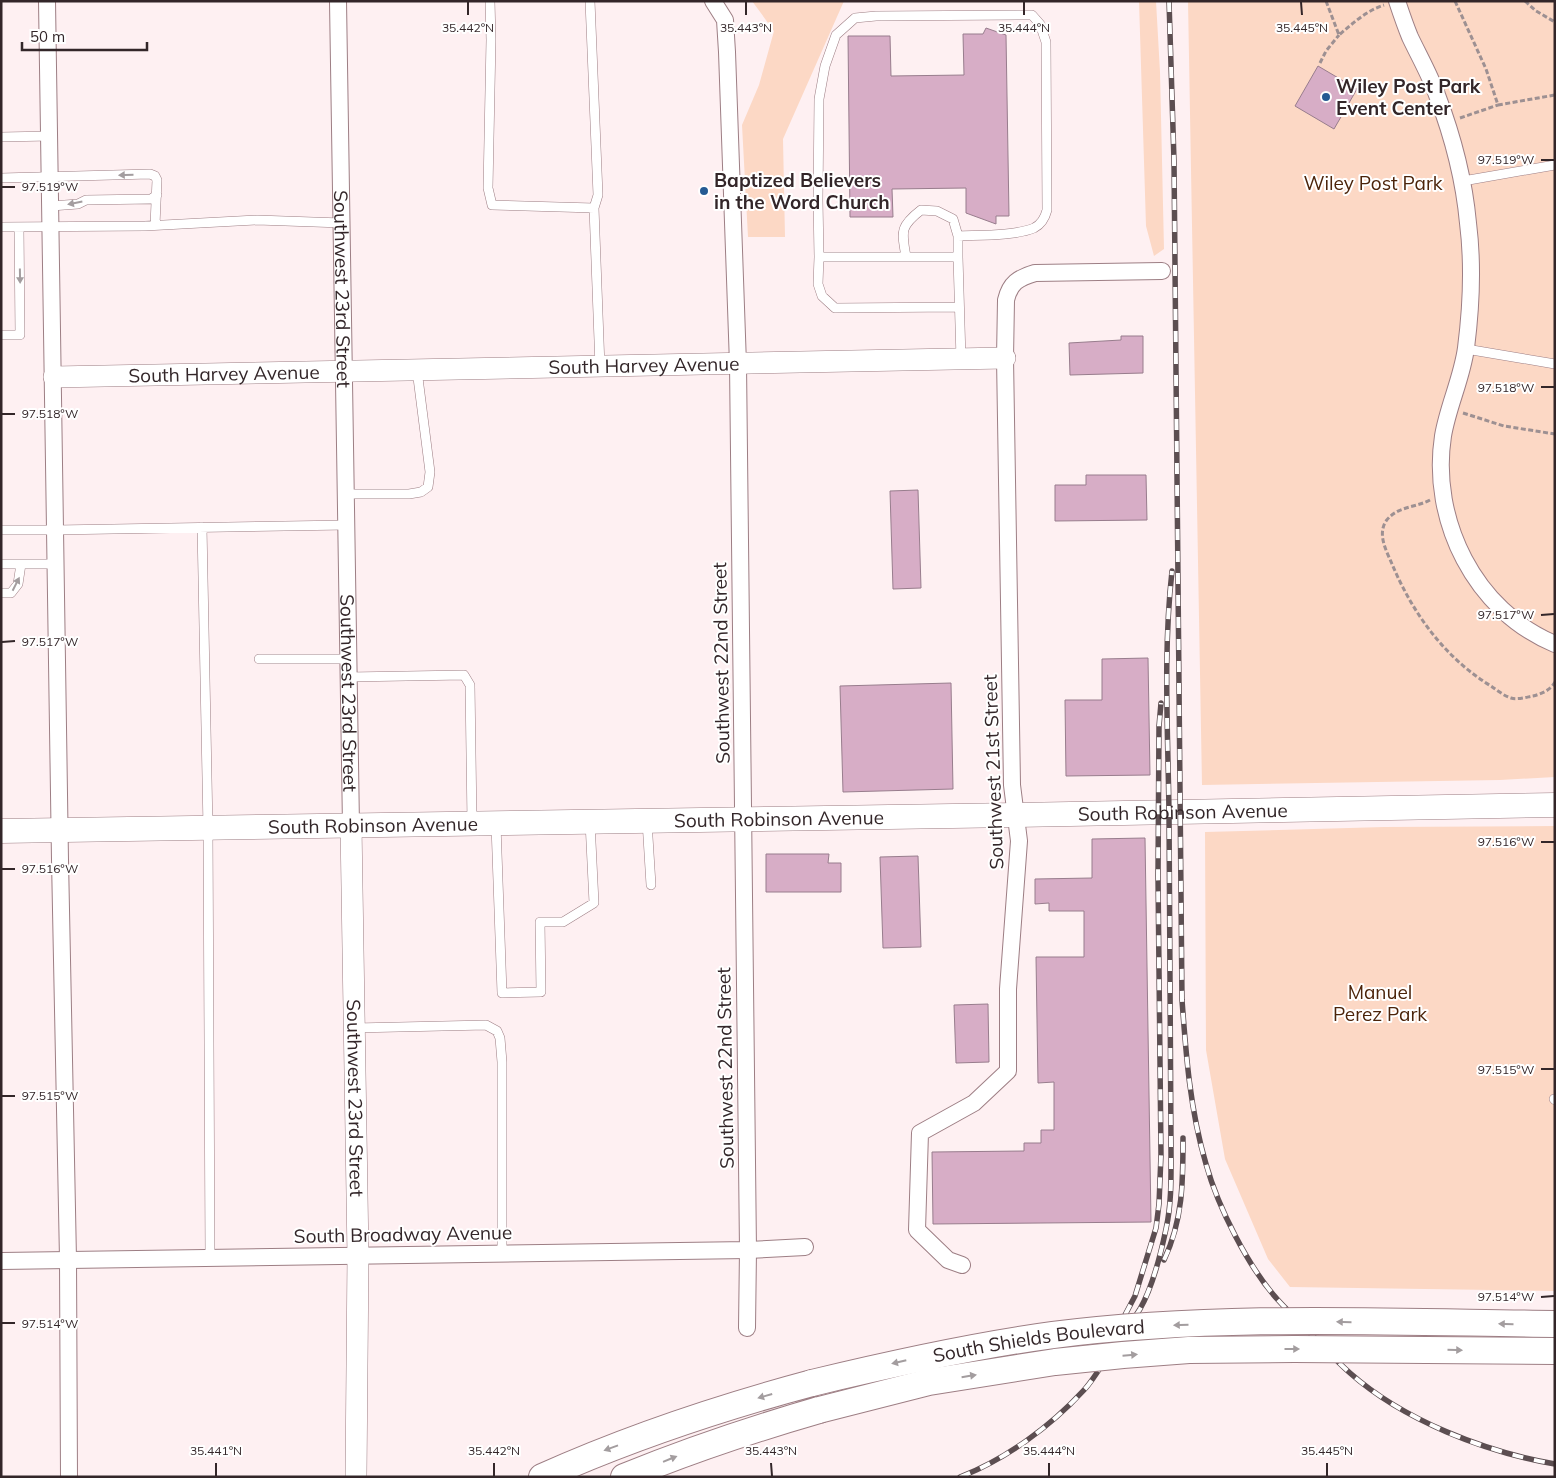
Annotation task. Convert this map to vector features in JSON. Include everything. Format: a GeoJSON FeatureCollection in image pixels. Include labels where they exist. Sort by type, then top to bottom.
{"type":"FeatureCollection","features":[{"type":"Feature","properties":{"kind":"main road","name":"South Robinson Avenue"},"geometry":{"type":"LineString","coordinates":[[1,831],[1016,816],[1555,805]]}},
{"type":"Feature","properties":{"kind":"main road","name":"South Shields Boulevard"},"geometry":{"type":"LineString","coordinates":[[542,1477],[587,1457],[681,1422],[812,1383],[923,1357],[1053,1335],[1165,1325],[1317,1322],[1555,1324]]}},
{"type":"Feature","properties":{"kind":"main road","name":"South Shields Boulevard"},"geometry":{"type":"LineString","coordinates":[[624,1477],[688,1451],[771,1423],[819,1410],[930,1382],[1055,1362],[1189,1350],[1294,1349],[1555,1352]]}},
{"type":"Feature","properties":{"kind":"street"},"geometry":{"type":"LineString","coordinates":[[47,1],[68,1259],[69,1477]]}},
{"type":"Feature","properties":{"kind":"street","name":"Southwest 23rd Street"},"geometry":{"type":"LineString","coordinates":[[338,1],[358,1255],[356,1477]]}},
{"type":"Feature","properties":{"kind":"street","name":"Southwest 22nd Street"},"geometry":{"type":"LineString","coordinates":[[713,1],[725,20],[738,364],[748,1250],[747,1328]]}},
{"type":"Feature","properties":{"kind":"street"},"geometry":{"type":"LineString","coordinates":[[1393,2],[1437,95],[1458,160],[1469,225],[1470,275],[1466,349],[1449,409],[1441,460],[1445,511],[1456,543],[1471,571],[1497,605],[1542,638],[1555,644]]}},
{"type":"Feature","properties":{"kind":"street"},"geometry":{"type":"LineString","coordinates":[[1005,358],[1006,300],[1010,287],[1019,278],[1043,273],[1162,271]]}},
{"type":"Feature","properties":{"kind":"street","name":"South Harvey Avenue"},"geometry":{"type":"LineString","coordinates":[[54,377],[1005,358]]}},
{"type":"Feature","properties":{"kind":"street","name":"Southwest 21st Street"},"geometry":{"type":"LineString","coordinates":[[962,1265],[948,1260],[916,1230],[920,1133],[974,1104],[1008,1071],[1008,989],[1020,841],[1012,785],[1005,358]]}},
{"type":"Feature","properties":{"kind":"street","name":"South Broadway Avenue"},"geometry":{"type":"LineString","coordinates":[[1,1261],[748,1250],[805,1247]]}},
{"type":"Feature","properties":{"kind":"lane"},"geometry":{"type":"LineString","coordinates":[[490,1],[488,188],[492,205],[594,208]]}},
{"type":"Feature","properties":{"kind":"lane"},"geometry":{"type":"LineString","coordinates":[[590,1],[598,195],[594,208],[600,366]]}},
{"type":"Feature","properties":{"kind":"lane"},"geometry":{"type":"LineString","coordinates":[[958,236],[1008,234],[1034,228],[1044,219],[1047,210],[1046,42],[1040,24],[1032,15],[876,16],[855,18],[836,35],[825,66],[819,99],[818,284],[822,296],[835,308],[845,309],[959,307]]}},
{"type":"Feature","properties":{"kind":"lane"},"geometry":{"type":"LineString","coordinates":[[1,137],[50,136]]}},
{"type":"Feature","properties":{"kind":"lane"},"geometry":{"type":"LineString","coordinates":[[1463,181],[1555,165]]}},
{"type":"Feature","properties":{"kind":"lane"},"geometry":{"type":"LineString","coordinates":[[1,178],[150,174],[158,180],[156,225]]}},
{"type":"Feature","properties":{"kind":"lane"},"geometry":{"type":"LineString","coordinates":[[51,206],[78,204],[86,200],[151,199],[157,195]]}},
{"type":"Feature","properties":{"kind":"lane"},"geometry":{"type":"LineString","coordinates":[[906,257],[902,232],[910,218],[921,210],[937,211],[953,220],[958,236],[961,359]]}},
{"type":"Feature","properties":{"kind":"lane"},"geometry":{"type":"LineString","coordinates":[[1,227],[156,225],[257,220],[305,220],[342,223]]}},
{"type":"Feature","properties":{"kind":"lane"},"geometry":{"type":"LineString","coordinates":[[1,335],[20,335],[19,227]]}},
{"type":"Feature","properties":{"kind":"lane"},"geometry":{"type":"LineString","coordinates":[[819,257],[958,257]]}},
{"type":"Feature","properties":{"kind":"lane"},"geometry":{"type":"LineString","coordinates":[[1466,349],[1555,364]]}},
{"type":"Feature","properties":{"kind":"lane"},"geometry":{"type":"LineString","coordinates":[[346,494],[415,493],[421,492],[428,487],[430,472],[417,370]]}},
{"type":"Feature","properties":{"kind":"lane"},"geometry":{"type":"LineString","coordinates":[[1,530],[346,525]]}},
{"type":"Feature","properties":{"kind":"lane"},"geometry":{"type":"LineString","coordinates":[[202,527],[208,828],[210,1257]]}},
{"type":"Feature","properties":{"kind":"lane"},"geometry":{"type":"LineString","coordinates":[[1,564],[57,564]]}},
{"type":"Feature","properties":{"kind":"lane"},"geometry":{"type":"LineString","coordinates":[[1,593],[11,593],[18,584],[21,564]]}},
{"type":"Feature","properties":{"kind":"lane"},"geometry":{"type":"LineString","coordinates":[[259,659],[348,659]]}},
{"type":"Feature","properties":{"kind":"lane"},"geometry":{"type":"LineString","coordinates":[[349,677],[464,675],[470,685],[472,824]]}},
{"type":"Feature","properties":{"kind":"lane"},"geometry":{"type":"LineString","coordinates":[[647,821],[650,886]]}},
{"type":"Feature","properties":{"kind":"lane"},"geometry":{"type":"LineString","coordinates":[[496,824],[502,993],[541,992],[540,922],[563,922],[594,904],[590,822]]}},
{"type":"Feature","properties":{"kind":"lane"},"geometry":{"type":"LineString","coordinates":[[355,1028],[486,1025],[497,1031],[500,1038],[502,1062],[502,1253]]}},
{"type":"Feature","properties":{"kind":"path"},"geometry":{"type":"LineString","coordinates":[[1326,1],[1340,34]]}},
{"type":"Feature","properties":{"kind":"path"},"geometry":{"type":"LineString","coordinates":[[1455,1],[1482,62],[1498,105],[1555,94]]}},
{"type":"Feature","properties":{"kind":"path"},"geometry":{"type":"LineString","coordinates":[[1525,1],[1536,11],[1555,22]]}},
{"type":"Feature","properties":{"kind":"path"},"geometry":{"type":"LineString","coordinates":[[1320,63],[1326,51],[1340,34],[1356,20],[1374,8],[1393,2]]}},
{"type":"Feature","properties":{"kind":"green space"},"geometry":{"type":"Polygon","coordinates":[[[752,1],[844,1],[783,139],[785,237],[748,237],[742,125],[759,85],[774,31],[752,1]]]}},
{"type":"Feature","properties":{"kind":"green space"},"geometry":{"type":"Polygon","coordinates":[[[1139,1],[1156,1],[1160,72],[1164,249],[1154,256],[1146,226],[1139,1]]]}},
{"type":"Feature","properties":{"kind":"green space","name":"Wiley Post Park"},"geometry":{"type":"Polygon","coordinates":[[[1188,1],[1555,1],[1555,777],[1500,780],[1202,785],[1188,1]]]}},
{"type":"Feature","properties":{"kind":"green space","name":"Manuel Perez Park"},"geometry":{"type":"Polygon","coordinates":[[[1555,826],[1555,1291],[1290,1287],[1268,1259],[1225,1159],[1206,1050],[1205,832],[1384,827],[1555,826]]]}},
{"type":"Feature","properties":{"kind":"building"},"geometry":{"type":"Polygon","coordinates":[[[986,28],[1006,35],[1009,216],[996,216],[996,224],[966,213],[966,188],[892,189],[893,217],[850,217],[848,36],[890,36],[891,76],[964,75],[963,34],[983,34],[986,28]]]}},
{"type":"Feature","properties":{"kind":"building","name":"Wiley Post Park Event Center"},"geometry":{"type":"Polygon","coordinates":[[[1318,66],[1357,89],[1334,129],[1295,106],[1318,66]]]}},
{"type":"Feature","properties":{"kind":"building"},"geometry":{"type":"Polygon","coordinates":[[[1121,336],[1143,336],[1143,373],[1070,375],[1069,343],[1121,340],[1121,336]]]}},
{"type":"Feature","properties":{"kind":"building"},"geometry":{"type":"Polygon","coordinates":[[[1086,475],[1146,475],[1147,520],[1055,521],[1055,485],[1086,485],[1086,475]]]}},
{"type":"Feature","properties":{"kind":"building"},"geometry":{"type":"Polygon","coordinates":[[[918,490],[921,588],[893,589],[890,491],[918,490]]]}},
{"type":"Feature","properties":{"kind":"building"},"geometry":{"type":"Polygon","coordinates":[[[1148,658],[1150,775],[1066,776],[1065,700],[1102,700],[1102,659],[1148,658]]]}},
{"type":"Feature","properties":{"kind":"building"},"geometry":{"type":"Polygon","coordinates":[[[951,683],[953,789],[843,792],[840,686],[951,683]]]}},
{"type":"Feature","properties":{"kind":"building"},"geometry":{"type":"Polygon","coordinates":[[[1145,838],[1151,1222],[933,1224],[932,1152],[1024,1151],[1024,1143],[1041,1143],[1041,1130],[1054,1130],[1054,1082],[1038,1083],[1036,957],[1084,957],[1084,911],[1049,911],[1049,903],[1035,904],[1035,879],[1092,878],[1092,839],[1145,838]]]}},
{"type":"Feature","properties":{"kind":"building"},"geometry":{"type":"Polygon","coordinates":[[[766,854],[829,854],[828,863],[841,863],[841,892],[766,892],[766,854]]]}},
{"type":"Feature","properties":{"kind":"building"},"geometry":{"type":"Polygon","coordinates":[[[918,856],[921,947],[883,948],[880,857],[918,856]]]}},
{"type":"Feature","properties":{"kind":"building"},"geometry":{"type":"Polygon","coordinates":[[[988,1004],[989,1062],[956,1063],[954,1005],[988,1004]]]}},
{"type":"Feature","properties":{"kind":"railway"},"geometry":{"type":"LineString","coordinates":[[1169,1],[1174,161],[1182,1000],[1190,1082],[1196,1123],[1206,1164],[1226,1217],[1256,1271],[1278,1300],[1344,1368],[1371,1390],[1446,1432],[1528,1459],[1555,1464]]}},
{"type":"Feature","properties":{"kind":"railway"},"geometry":{"type":"LineString","coordinates":[[960,1477],[994,1461],[1026,1441],[1057,1417],[1088,1385],[1140,1309],[1152,1281],[1164,1238],[1168,1219],[1171,1177],[1167,692],[1169,601],[1172,571]]}},
{"type":"Feature","properties":{"kind":"railway"},"geometry":{"type":"LineString","coordinates":[[1115,1334],[1135,1296],[1156,1228],[1159,1204],[1161,1155],[1158,876],[1159,726],[1161,703]]}},
{"type":"Feature","properties":{"kind":"railway"},"geometry":{"type":"LineString","coordinates":[[1164,1260],[1175,1230],[1181,1200],[1183,1138]]}},
{"type":"Feature","properties":{"kind":"place","name":"Wiley Post Park Event Center"},"geometry":{"type":"Point","coordinates":[1326,97]}},
{"type":"Feature","properties":{"kind":"place","name":"Baptized Believers in the Word Church"},"geometry":{"type":"Point","coordinates":[704,191]}}]}
